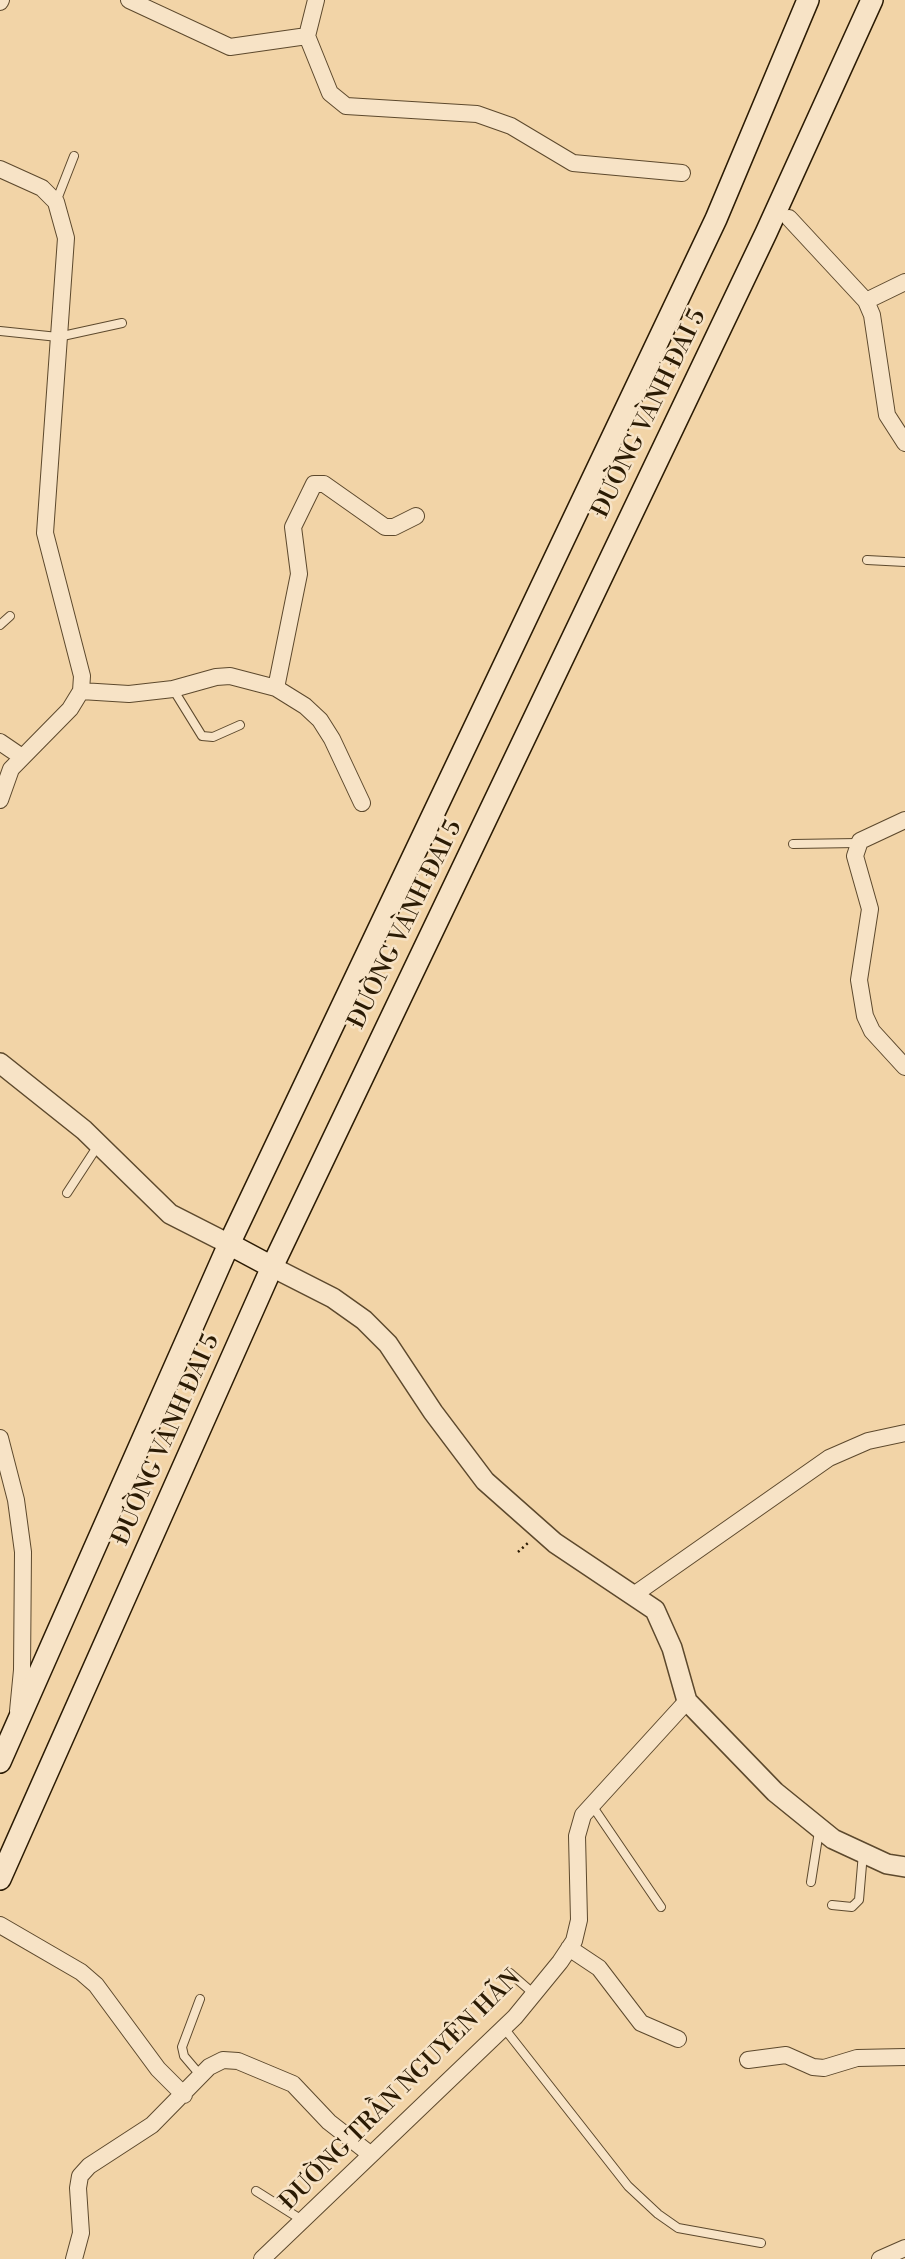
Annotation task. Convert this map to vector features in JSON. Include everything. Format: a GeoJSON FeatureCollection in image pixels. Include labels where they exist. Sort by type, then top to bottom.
{"type":"FeatureCollection","features":[{"type":"Feature","properties":{"kind":"main road","name":"ĐƯỜNG VÀNH ĐAI 5"},"geometry":{"type":"LineString","coordinates":[[0,1762],[229,1244],[716,219],[808,0]]}},
{"type":"Feature","properties":{"kind":"main road","name":"ĐƯỜNG VÀNH ĐAI 5"},"geometry":{"type":"LineString","coordinates":[[0,1879],[272,1267],[766,233],[872,0]]}},
{"type":"Feature","properties":{"kind":"main road"},"geometry":{"type":"LineString","coordinates":[[229,1244],[272,1267]]}},
{"type":"Feature","properties":{"kind":"street"},"geometry":{"type":"LineString","coordinates":[[130,0],[230,47],[307,36]]}},
{"type":"Feature","properties":{"kind":"street"},"geometry":{"type":"LineString","coordinates":[[316,0],[307,36],[330,93],[346,106],[477,114],[511,126],[573,163],[682,173]]}},
{"type":"Feature","properties":{"kind":"street"},"geometry":{"type":"LineString","coordinates":[[0,169],[42,188],[55,202],[66,238],[45,533],[79,659],[80,691],[70,709],[22,757],[1,790]]}},
{"type":"Feature","properties":{"kind":"street"},"geometry":{"type":"LineString","coordinates":[[789,218],[866,301],[872,315],[887,415],[905,443]]}},
{"type":"Feature","properties":{"kind":"street"},"geometry":{"type":"LineString","coordinates":[[866,301],[905,282]]}},
{"type":"Feature","properties":{"kind":"street"},"geometry":{"type":"LineString","coordinates":[[276,688],[299,574],[293,527],[314,484],[324,484],[385,527],[394,527],[415,516]]}},
{"type":"Feature","properties":{"kind":"street"},"geometry":{"type":"LineString","coordinates":[[80,691],[130,694],[173,689],[224,676],[276,688],[305,706],[320,720],[332,738],[362,803]]}},
{"type":"Feature","properties":{"kind":"street"},"geometry":{"type":"LineString","coordinates":[[0,742],[22,757]]}},
{"type":"Feature","properties":{"kind":"street"},"geometry":{"type":"LineString","coordinates":[[905,820],[858,843],[855,856],[870,909],[859,981],[865,1016],[872,1031],[905,1067]]}},
{"type":"Feature","properties":{"kind":"street"},"geometry":{"type":"LineString","coordinates":[[0,1063],[99,1144],[170,1214],[229,1244]]}},
{"type":"Feature","properties":{"kind":"street"},"geometry":{"type":"LineString","coordinates":[[272,1267],[333,1298],[364,1321],[388,1345],[433,1412],[485,1481],[555,1543],[605,1579],[635,1594],[655,1610],[673,1648],[687,1701],[775,1792],[833,1839],[887,1864],[905,1867]]}},
{"type":"Feature","properties":{"kind":"street"},"geometry":{"type":"LineString","coordinates":[[635,1594],[829,1458],[868,1441],[905,1433]]}},
{"type":"Feature","properties":{"kind":"street"},"geometry":{"type":"LineString","coordinates":[[0,1438],[16,1500],[23,1552],[22,1670],[16,1727]]}},
{"type":"Feature","properties":{"kind":"street","name":"ĐƯỜNG TRẦN NGUYÊN HÃN"},"geometry":{"type":"LineString","coordinates":[[262,2259],[503,2028],[534,1994],[569,1948],[579,1920],[577,1836],[583,1815],[687,1701]]}},
{"type":"Feature","properties":{"kind":"street"},"geometry":{"type":"LineString","coordinates":[[0,1925],[81,1972],[96,1985],[158,2069],[184,2095]]}},
{"type":"Feature","properties":{"kind":"street"},"geometry":{"type":"LineString","coordinates":[[569,1948],[599,1968],[641,2023],[678,2039]]}},
{"type":"Feature","properties":{"kind":"street"},"geometry":{"type":"LineString","coordinates":[[748,2060],[786,2055],[813,2067],[824,2068],[858,2058],[905,2057]]}},
{"type":"Feature","properties":{"kind":"street"},"geometry":{"type":"LineString","coordinates":[[75,2259],[81,2234],[78,2188],[80,2176],[89,2166],[152,2125],[209,2067],[223,2060],[231,2060],[293,2084],[329,2122],[370,2154]]}},
{"type":"Feature","properties":{"kind":"street"},"geometry":{"type":"LineString","coordinates":[[880,2259],[905,2248]]}},
{"type":"Feature","properties":{"kind":"lane"},"geometry":{"type":"LineString","coordinates":[[55,202],[74,156]]}},
{"type":"Feature","properties":{"kind":"lane"},"geometry":{"type":"LineString","coordinates":[[0,331],[58,337],[122,323]]}},
{"type":"Feature","properties":{"kind":"lane"},"geometry":{"type":"LineString","coordinates":[[867,560],[905,562]]}},
{"type":"Feature","properties":{"kind":"lane"},"geometry":{"type":"LineString","coordinates":[[0,625],[10,616]]}},
{"type":"Feature","properties":{"kind":"lane"},"geometry":{"type":"LineString","coordinates":[[173,689],[202,736],[213,737],[240,725]]}},
{"type":"Feature","properties":{"kind":"lane"},"geometry":{"type":"LineString","coordinates":[[793,844],[858,843]]}},
{"type":"Feature","properties":{"kind":"lane"},"geometry":{"type":"LineString","coordinates":[[67,1193],[99,1144]]}},
{"type":"Feature","properties":{"kind":"lane"},"geometry":{"type":"LineString","coordinates":[[591,1804],[661,1908]]}},
{"type":"Feature","properties":{"kind":"lane"},"geometry":{"type":"LineString","coordinates":[[811,1882],[820,1828]]}},
{"type":"Feature","properties":{"kind":"lane"},"geometry":{"type":"LineString","coordinates":[[832,1905],[852,1907],[859,1900],[863,1853]]}},
{"type":"Feature","properties":{"kind":"lane"},"geometry":{"type":"LineString","coordinates":[[510,1973],[534,1994]]}},
{"type":"Feature","properties":{"kind":"lane"},"geometry":{"type":"LineString","coordinates":[[200,1999],[183,2047],[184,2056],[201,2076]]}},
{"type":"Feature","properties":{"kind":"lane"},"geometry":{"type":"LineString","coordinates":[[503,2028],[628,2186],[658,2214],[678,2228],[761,2243]]}},
{"type":"Feature","properties":{"kind":"lane"},"geometry":{"type":"LineString","coordinates":[[256,2191],[302,2220]]}}]}
